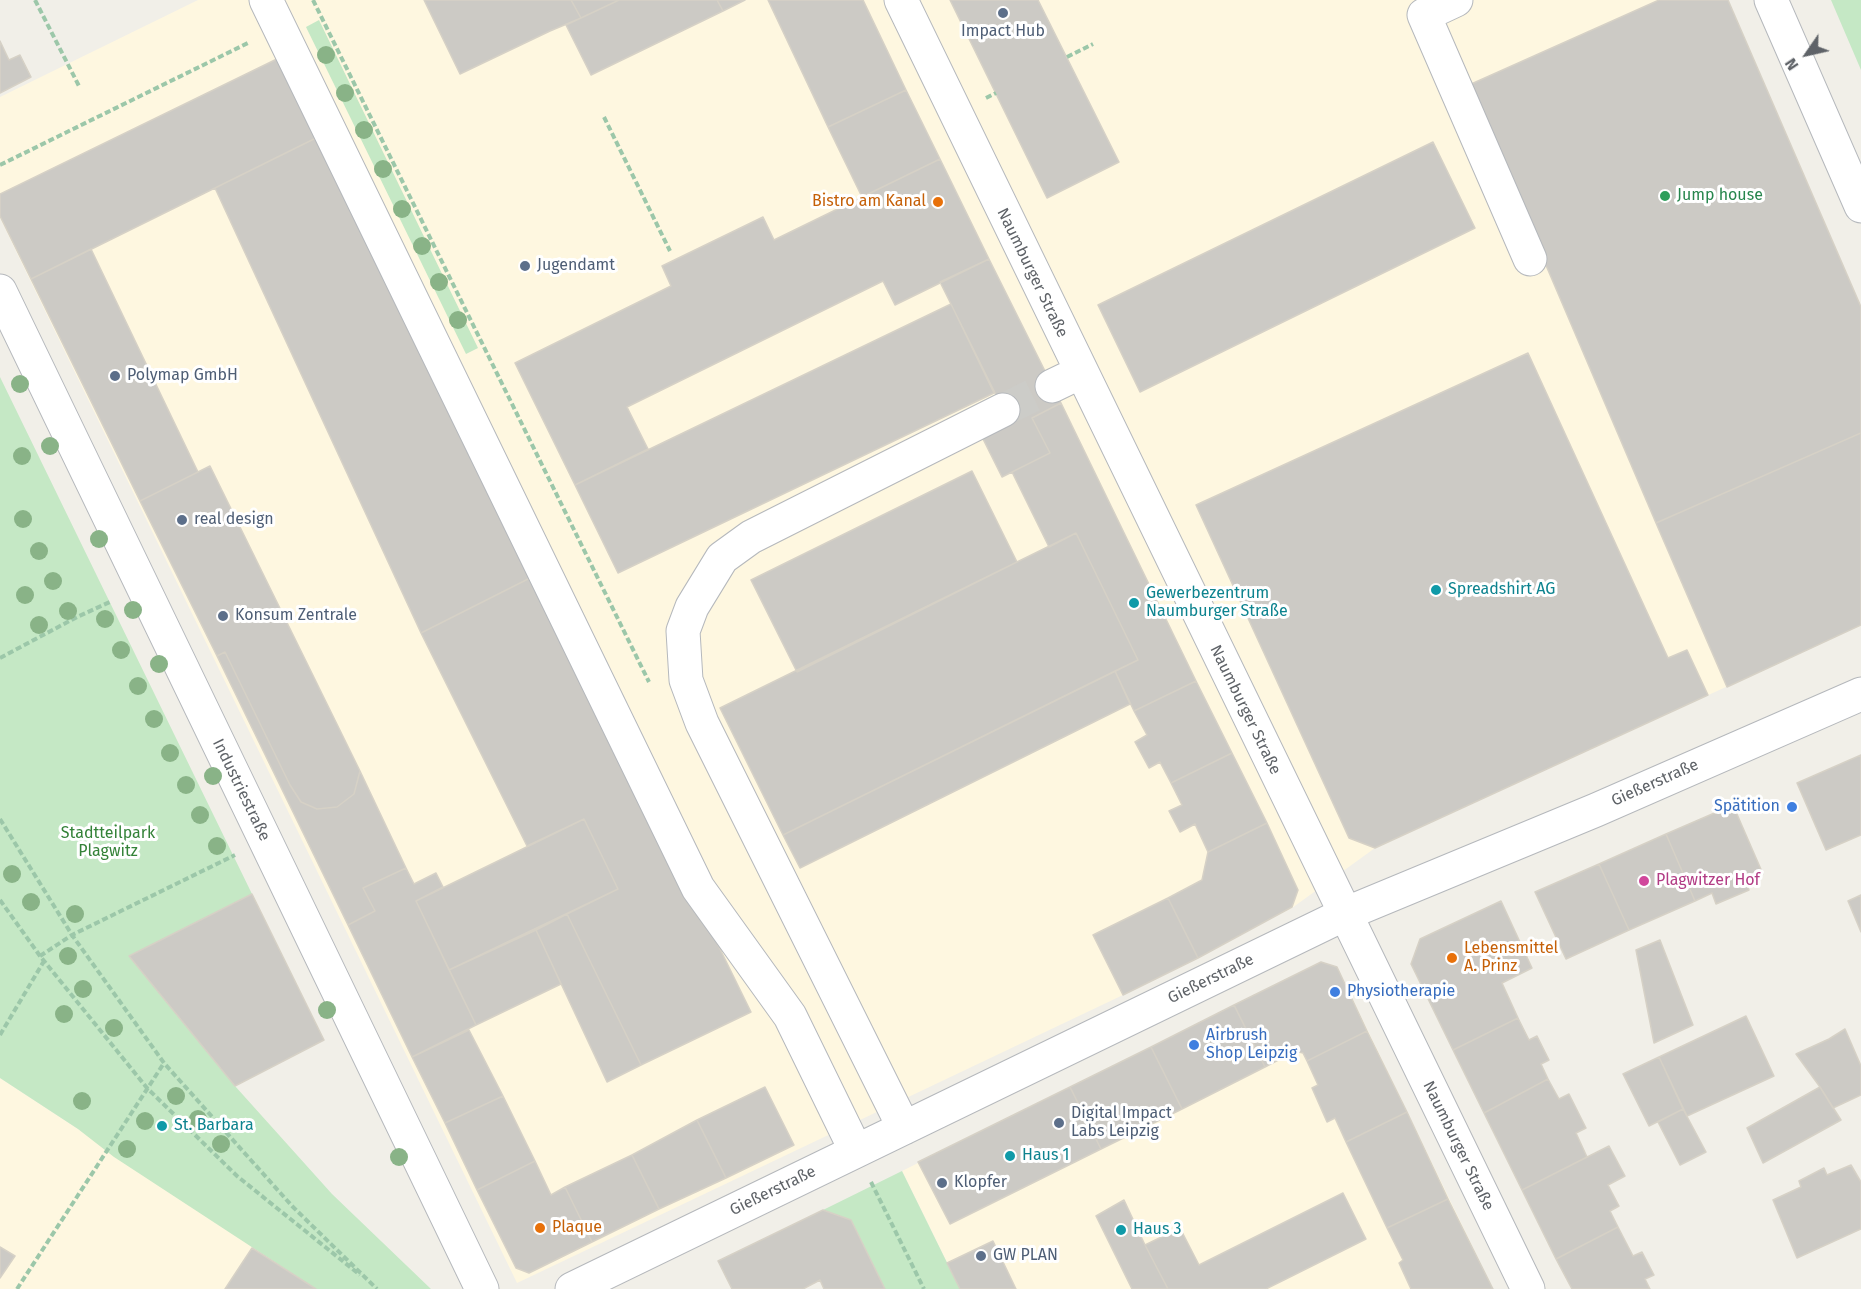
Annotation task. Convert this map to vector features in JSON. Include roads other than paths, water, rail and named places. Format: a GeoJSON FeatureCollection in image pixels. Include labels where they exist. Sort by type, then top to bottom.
{"type":"FeatureCollection","features":[{"type":"Feature","properties":{"kind":"street","name":"Naumburger Straße"},"geometry":{"type":"LineString","coordinates":[[901,0],[1528,1289]]}},
{"type":"Feature","properties":{"kind":"street"},"geometry":{"type":"LineString","coordinates":[[1456,0],[1424,15],[1530,259]]}},
{"type":"Feature","properties":{"kind":"street"},"geometry":{"type":"LineString","coordinates":[[1771,0],[1861,206]]}},
{"type":"Feature","properties":{"kind":"street"},"geometry":{"type":"LineString","coordinates":[[272,13],[698,888],[790,1016],[860,1149]]}},
{"type":"Feature","properties":{"kind":"street","name":"Industriestraße"},"geometry":{"type":"LineString","coordinates":[[0,291],[482,1289]]}},
{"type":"Feature","properties":{"kind":"street"},"geometry":{"type":"LineString","coordinates":[[1052,386],[1081,372]]}},
{"type":"Feature","properties":{"kind":"street"},"geometry":{"type":"LineString","coordinates":[[904,1128],[702,723],[686,680],[683,631],[692,607],[722,558],[741,544],[782,521],[1003,410]]}},
{"type":"Feature","properties":{"kind":"street","name":"Gießerstraße"},"geometry":{"type":"LineString","coordinates":[[572,1289],[1345,915],[1596,810],[1861,694]]}},
{"type":"Feature","properties":{"kind":"tunnel"},"geometry":{"type":"LineString","coordinates":[[1003,410],[1052,386]]}},
{"type":"Feature","properties":{"kind":"place","name":"Impact Hub"},"geometry":{"type":"Point","coordinates":[1003,13]}},
{"type":"Feature","properties":{"kind":"place","name":"Jump house"},"geometry":{"type":"Point","coordinates":[1665,196]}},
{"type":"Feature","properties":{"kind":"place","name":"Bistro am Kanal"},"geometry":{"type":"Point","coordinates":[938,202]}},
{"type":"Feature","properties":{"kind":"place","name":"Jugendamt"},"geometry":{"type":"Point","coordinates":[525,266]}},
{"type":"Feature","properties":{"kind":"place","name":"Polymap GmbH"},"geometry":{"type":"Point","coordinates":[115,376]}},
{"type":"Feature","properties":{"kind":"place","name":"real design"},"geometry":{"type":"Point","coordinates":[182,520]}},
{"type":"Feature","properties":{"kind":"place","name":"Spreadshirt AG"},"geometry":{"type":"Point","coordinates":[1436,590]}},
{"type":"Feature","properties":{"kind":"place","name":"Gewerbezentrum Naumburger Straße"},"geometry":{"type":"Point","coordinates":[1134,603]}},
{"type":"Feature","properties":{"kind":"place","name":"Konsum Zentrale"},"geometry":{"type":"Point","coordinates":[223,616]}},
{"type":"Feature","properties":{"kind":"place","name":"Spätition"},"geometry":{"type":"Point","coordinates":[1792,807]}},
{"type":"Feature","properties":{"kind":"place","name":"Plagwitzer Hof"},"geometry":{"type":"Point","coordinates":[1644,881]}},
{"type":"Feature","properties":{"kind":"place","name":"Lebensmittel A. Prinz"},"geometry":{"type":"Point","coordinates":[1452,958]}},
{"type":"Feature","properties":{"kind":"place","name":"Physiotherapie"},"geometry":{"type":"Point","coordinates":[1335,992]}},
{"type":"Feature","properties":{"kind":"place","name":"Airbrush Shop Leipzig"},"geometry":{"type":"Point","coordinates":[1194,1045]}},
{"type":"Feature","properties":{"kind":"place","name":"Digital Impact Labs Leipzig"},"geometry":{"type":"Point","coordinates":[1059,1123]}},
{"type":"Feature","properties":{"kind":"place","name":"St. Barbara"},"geometry":{"type":"Point","coordinates":[162,1126]}},
{"type":"Feature","properties":{"kind":"place","name":"Haus 1"},"geometry":{"type":"Point","coordinates":[1010,1156]}},
{"type":"Feature","properties":{"kind":"place","name":"Klopfer"},"geometry":{"type":"Point","coordinates":[942,1183]}},
{"type":"Feature","properties":{"kind":"place","name":"Plaque"},"geometry":{"type":"Point","coordinates":[540,1228]}},
{"type":"Feature","properties":{"kind":"place","name":"Haus 3"},"geometry":{"type":"Point","coordinates":[1121,1230]}},
{"type":"Feature","properties":{"kind":"place","name":"GW PLAN"},"geometry":{"type":"Point","coordinates":[981,1256]}},
{"type":"Feature","properties":{"kind":"park label","name":"Stadtteilpark Plagwitz"},"geometry":{"type":"Point","coordinates":[108,843]}}]}
